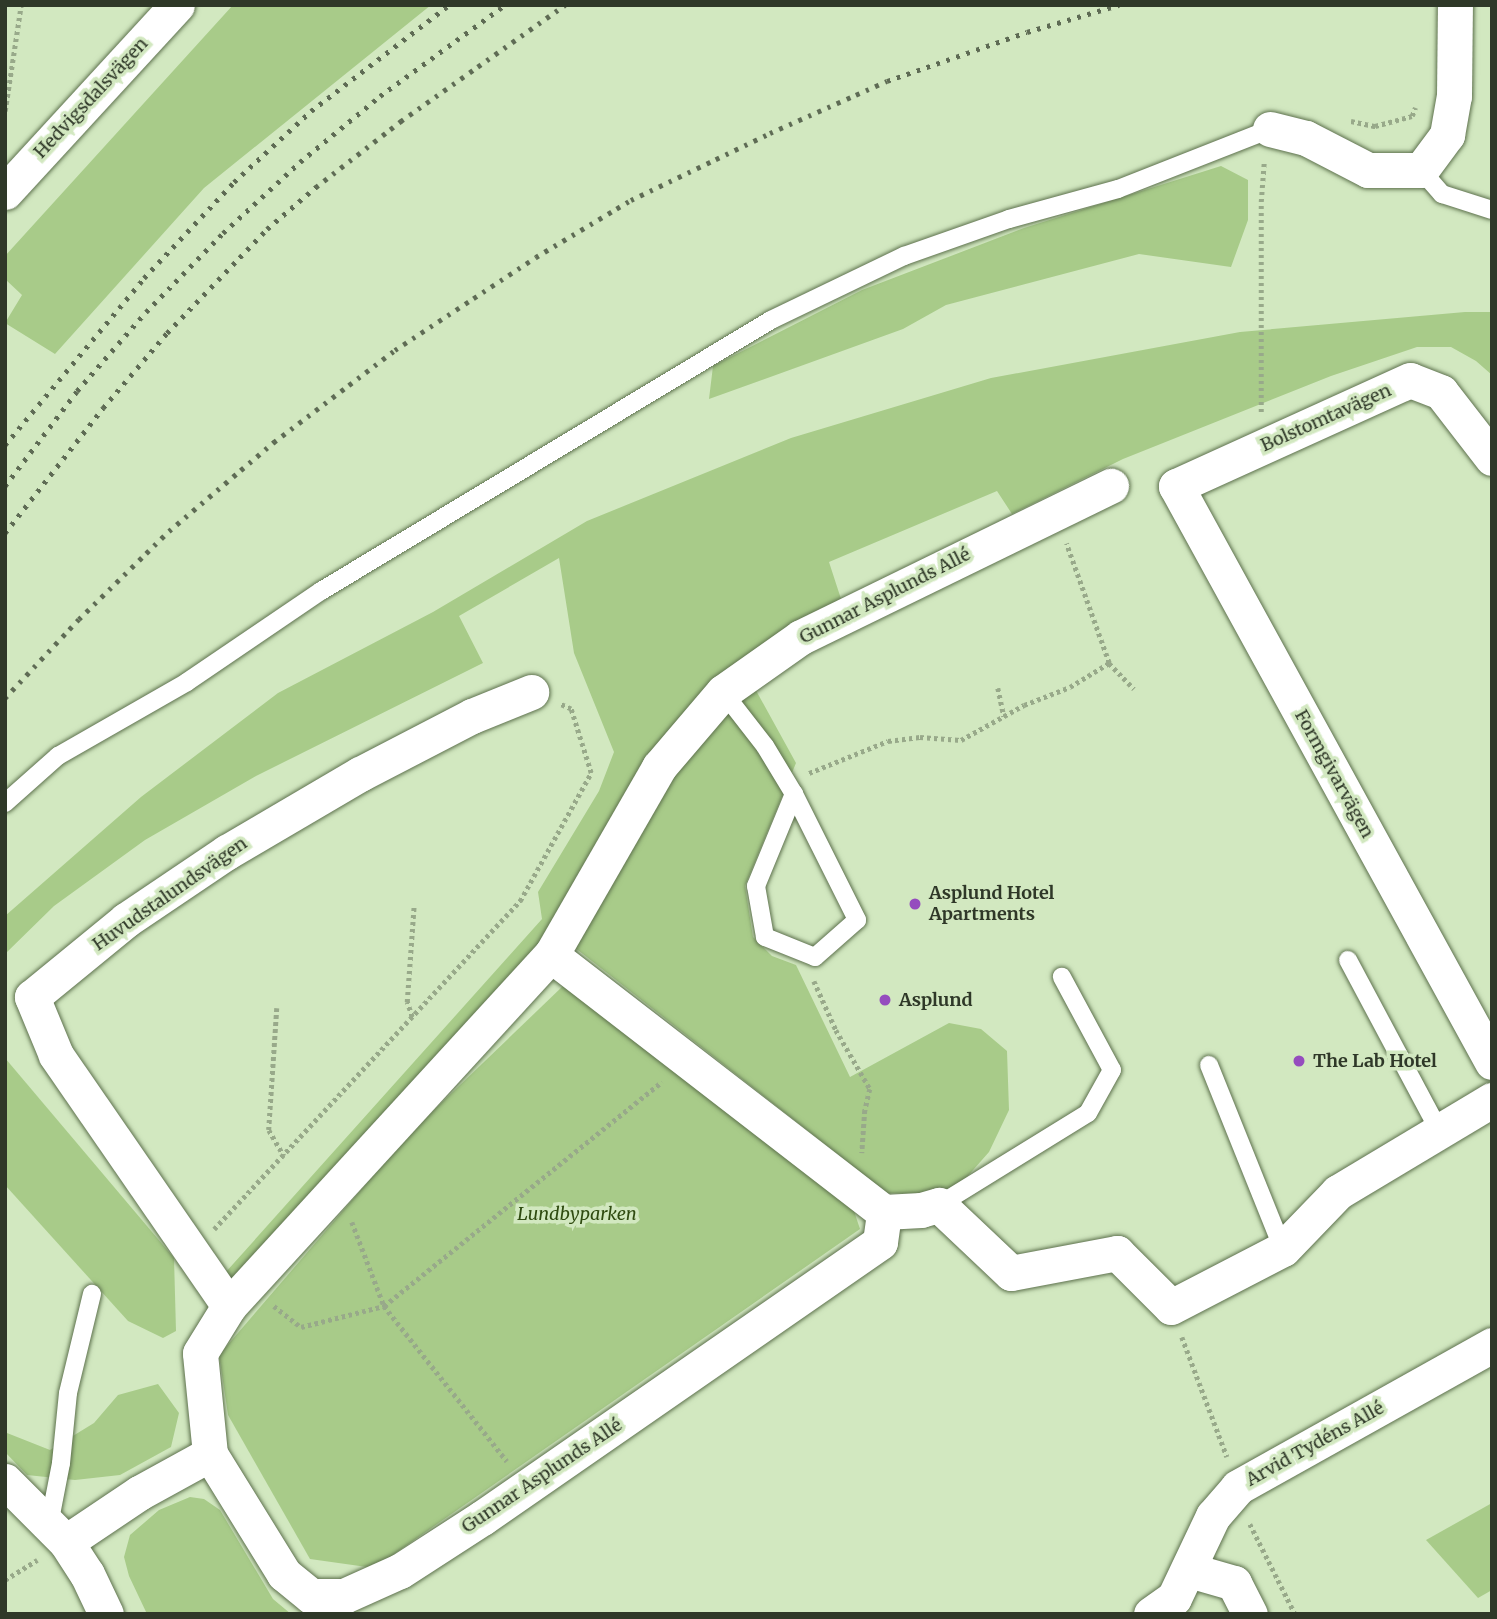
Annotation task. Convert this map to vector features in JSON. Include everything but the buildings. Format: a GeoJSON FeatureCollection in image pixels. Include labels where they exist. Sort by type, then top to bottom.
{"type":"FeatureCollection","features":[{"type":"Feature","properties":{"kind":"street","name":"Hedvigsdalsvägen"},"geometry":{"type":"LineString","coordinates":[[5,191],[177,5]]}},
{"type":"Feature","properties":{"kind":"street"},"geometry":{"type":"LineString","coordinates":[[1270,129],[1306,138],[1368,170],[1421,170],[1447,135],[1454,96],[1455,5]]}},
{"type":"Feature","properties":{"kind":"street","name":"Bolstomtavägen"},"geometry":{"type":"LineString","coordinates":[[1176,486],[1410,380],[1441,392],[1492,458]]}},
{"type":"Feature","properties":{"kind":"street","name":"Gunnar Asplunds Allé"},"geometry":{"type":"LineString","coordinates":[[872,1202],[880,1242],[527,1487],[400,1571],[344,1596],[311,1595],[284,1574],[210,1454],[200,1353],[229,1306],[551,955],[659,767],[723,692],[801,637],[1111,486]]}},
{"type":"Feature","properties":{"kind":"street","name":"Formgivarvägen"},"geometry":{"type":"LineString","coordinates":[[1176,486],[1492,1062]]}},
{"type":"Feature","properties":{"kind":"street","name":"Huvudstalundsvägen"},"geometry":{"type":"LineString","coordinates":[[229,1306],[56,1055],[32,997],[126,920],[227,852],[373,768],[472,716],[531,692]]}},
{"type":"Feature","properties":{"kind":"street"},"geometry":{"type":"LineString","coordinates":[[551,955],[872,1202],[921,1210],[939,1205],[1011,1273],[1117,1253],[1171,1307],[1283,1249],[1338,1192],[1492,1100]]}},
{"type":"Feature","properties":{"kind":"street","name":"Arvid Tydéns Allé"},"geometry":{"type":"LineString","coordinates":[[1151,1614],[1174,1598],[1233,1475],[1492,1345]]}},
{"type":"Feature","properties":{"kind":"street"},"geometry":{"type":"LineString","coordinates":[[57,1534],[210,1454]]}},
{"type":"Feature","properties":{"kind":"street"},"geometry":{"type":"LineString","coordinates":[[5,1481],[57,1534],[106,1614]]}},
{"type":"Feature","properties":{"kind":"street"},"geometry":{"type":"LineString","coordinates":[[1189,1570],[1234,1583],[1250,1614]]}},
{"type":"Feature","properties":{"kind":"lane"},"geometry":{"type":"LineString","coordinates":[[5,803],[58,756],[187,682],[321,591],[771,320],[904,256],[1009,219],[1118,189],[1270,129]]}},
{"type":"Feature","properties":{"kind":"lane"},"geometry":{"type":"LineString","coordinates":[[1421,170],[1442,194],[1492,210]]}},
{"type":"Feature","properties":{"kind":"lane"},"geometry":{"type":"LineString","coordinates":[[723,692],[797,785],[857,920],[814,957],[765,937],[756,886],[797,785]]}},
{"type":"Feature","properties":{"kind":"lane"},"geometry":{"type":"LineString","coordinates":[[1348,960],[1440,1132]]}},
{"type":"Feature","properties":{"kind":"lane"},"geometry":{"type":"LineString","coordinates":[[939,1205],[1088,1113],[1112,1070],[1062,977]]}},
{"type":"Feature","properties":{"kind":"lane"},"geometry":{"type":"LineString","coordinates":[[1209,1065],[1283,1249]]}},
{"type":"Feature","properties":{"kind":"lane"},"geometry":{"type":"LineString","coordinates":[[57,1534],[68,1393],[92,1294]]}},
{"type":"Feature","properties":{"kind":"path"},"geometry":{"type":"LineString","coordinates":[[5,111],[21,5]]}},
{"type":"Feature","properties":{"kind":"path"},"geometry":{"type":"LineString","coordinates":[[1350,121],[1375,126],[1412,117],[1417,104]]}},
{"type":"Feature","properties":{"kind":"path"},"geometry":{"type":"LineString","coordinates":[[1261,416],[1258,377],[1261,202],[1270,129]]}},
{"type":"Feature","properties":{"kind":"path"},"geometry":{"type":"LineString","coordinates":[[1056,512],[1109,663],[1134,689]]}},
{"type":"Feature","properties":{"kind":"path"},"geometry":{"type":"LineString","coordinates":[[797,785],[888,741],[920,737],[961,740],[1004,716],[1070,687],[1109,663]]}},
{"type":"Feature","properties":{"kind":"path"},"geometry":{"type":"LineString","coordinates":[[998,688],[1004,716]]}},
{"type":"Feature","properties":{"kind":"path"},"geometry":{"type":"LineString","coordinates":[[192,1252],[520,901],[591,773],[571,709],[531,692]]}},
{"type":"Feature","properties":{"kind":"path"},"geometry":{"type":"LineString","coordinates":[[412,1017],[407,1002],[414,905]]}},
{"type":"Feature","properties":{"kind":"path"},"geometry":{"type":"LineString","coordinates":[[814,957],[811,975],[836,1030],[870,1089],[865,1110],[872,1202]]}},
{"type":"Feature","properties":{"kind":"path"},"geometry":{"type":"LineString","coordinates":[[277,1008],[269,1129],[284,1156]]}},
{"type":"Feature","properties":{"kind":"path"},"geometry":{"type":"LineString","coordinates":[[253,1281],[280,1313],[301,1327],[384,1306],[690,1060]]}},
{"type":"Feature","properties":{"kind":"path"},"geometry":{"type":"LineString","coordinates":[[338,1187],[384,1306],[527,1487]]}},
{"type":"Feature","properties":{"kind":"path"},"geometry":{"type":"LineString","coordinates":[[1171,1307],[1256,1540],[1295,1614]]}},
{"type":"Feature","properties":{"kind":"green space"},"geometry":{"type":"Polygon","coordinates":[[[233,5],[431,5],[204,188],[55,354],[5,323],[22,295],[5,279],[5,256],[233,5]]]}},
{"type":"Feature","properties":{"kind":"green space"},"geometry":{"type":"Polygon","coordinates":[[[1221,166],[1248,180],[1248,220],[1231,267],[1139,254],[946,305],[903,329],[709,399],[713,366],[862,290],[1024,228],[1221,166]]]}},
{"type":"Feature","properties":{"kind":"green space"},"geometry":{"type":"Polygon","coordinates":[[[1465,312],[1492,312],[1492,375],[1476,361],[1451,347],[1417,347],[1331,376],[1123,459],[1012,514],[997,491],[829,562],[842,602],[742,665],[796,763],[745,886],[753,937],[772,956],[796,965],[850,1077],[949,1023],[981,1029],[1007,1051],[1009,1110],[989,1152],[951,1195],[887,1193],[555,932],[238,1284],[225,1273],[542,919],[538,892],[599,791],[614,752],[574,653],[559,558],[459,616],[483,663],[256,776],[145,840],[54,906],[5,954],[5,916],[141,797],[278,693],[433,612],[587,521],[791,438],[991,378],[1240,332],[1465,312]]]}},
{"type":"Feature","properties":{"kind":"green space","name":"Lundbyparken"},"geometry":{"type":"Polygon","coordinates":[[[564,985],[851,1202],[860,1229],[374,1568],[310,1559],[228,1415],[219,1355],[409,1134],[564,985]]]}},
{"type":"Feature","properties":{"kind":"green space"},"geometry":{"type":"Polygon","coordinates":[[[5,1058],[174,1258],[176,1331],[163,1338],[128,1321],[5,1185],[5,1058]]]}},
{"type":"Feature","properties":{"kind":"green space"},"geometry":{"type":"Polygon","coordinates":[[[158,1384],[179,1413],[171,1447],[120,1475],[75,1480],[27,1475],[5,1452],[5,1430],[50,1450],[94,1423],[118,1395],[158,1384]]]}},
{"type":"Feature","properties":{"kind":"green space"},"geometry":{"type":"Polygon","coordinates":[[[190,1497],[204,1499],[220,1510],[273,1599],[291,1614],[147,1614],[129,1576],[124,1557],[130,1535],[159,1510],[190,1497]]]}},
{"type":"Feature","properties":{"kind":"green space"},"geometry":{"type":"Polygon","coordinates":[[[1492,1503],[1492,1590],[1478,1598],[1426,1540],[1492,1503]]]}},
{"type":"Feature","properties":{"kind":"railway"},"geometry":{"type":"LineString","coordinates":[[5,445],[144,278],[234,182],[311,111],[449,5]]}},
{"type":"Feature","properties":{"kind":"railway"},"geometry":{"type":"LineString","coordinates":[[5,486],[77,391],[146,312],[223,233],[300,162],[380,96],[505,5]]}},
{"type":"Feature","properties":{"kind":"railway"},"geometry":{"type":"LineString","coordinates":[[5,533],[103,408],[167,333],[267,229],[401,121],[565,5]]}},
{"type":"Feature","properties":{"kind":"railway"},"geometry":{"type":"LineString","coordinates":[[5,698],[79,619],[169,531],[274,442],[395,350],[536,257],[631,200],[770,133],[887,81],[1027,32],[1119,5]]}},
{"type":"Feature","properties":{"kind":"place","name":"Asplund Hotel Apartments"},"geometry":{"type":"Point","coordinates":[915,904]}},
{"type":"Feature","properties":{"kind":"place","name":"Asplund"},"geometry":{"type":"Point","coordinates":[885,1000]}},
{"type":"Feature","properties":{"kind":"place","name":"The Lab Hotel"},"geometry":{"type":"Point","coordinates":[1299,1061]}}]}
